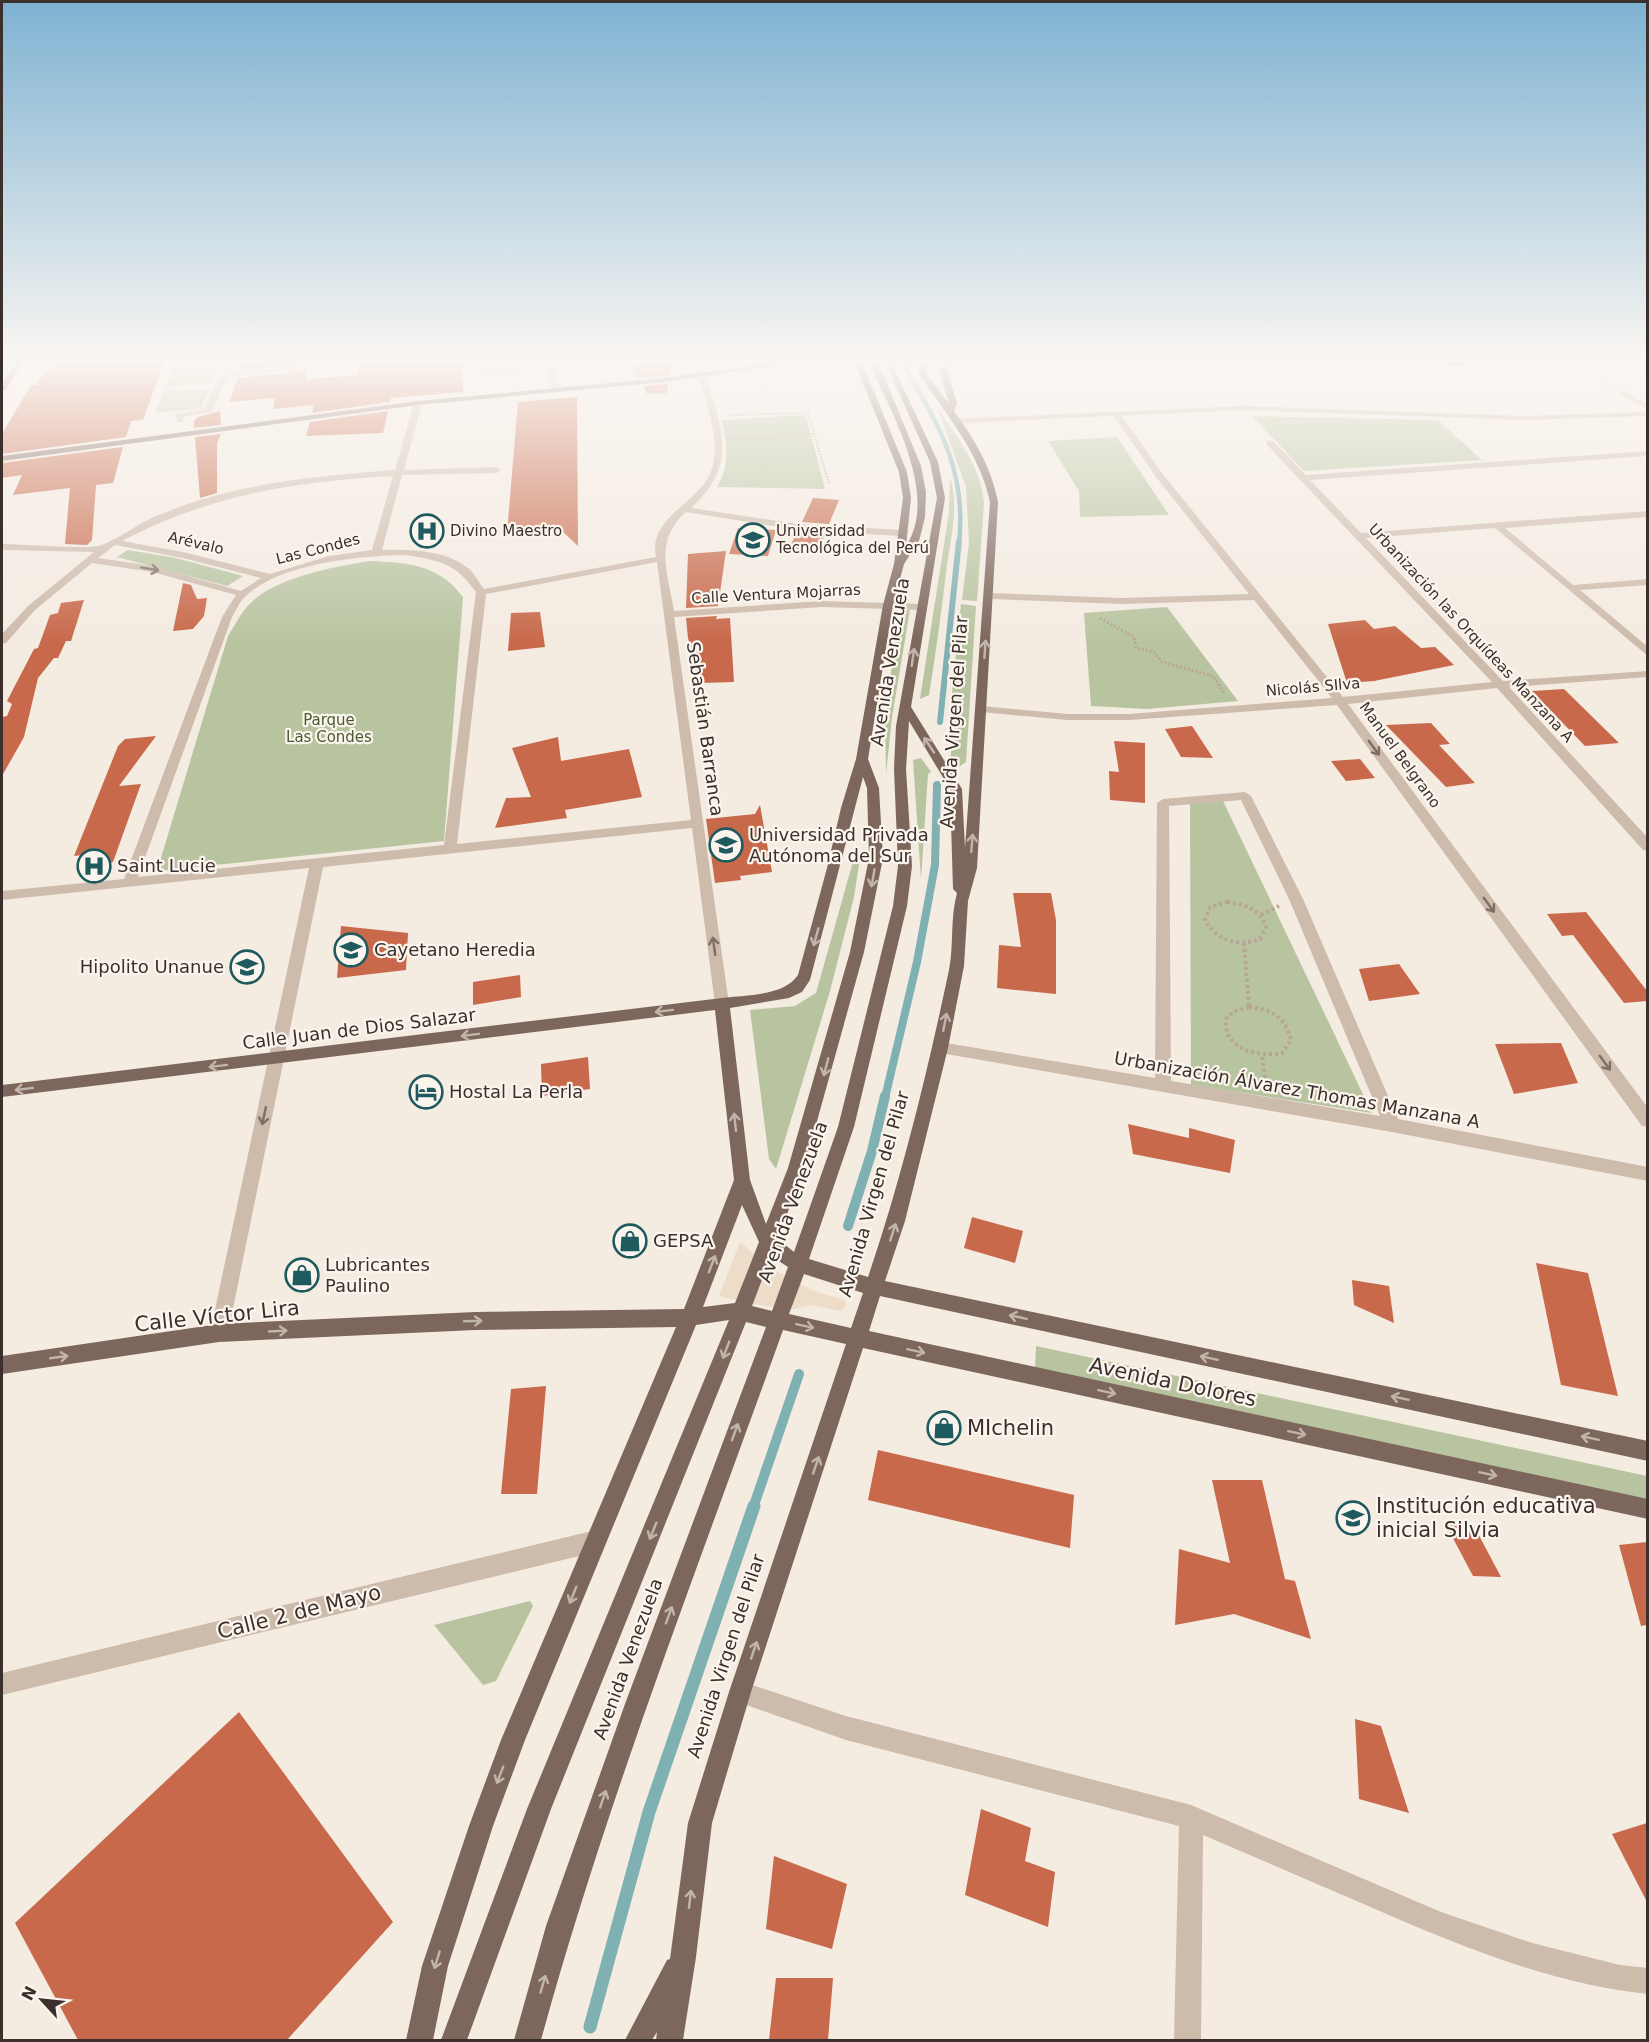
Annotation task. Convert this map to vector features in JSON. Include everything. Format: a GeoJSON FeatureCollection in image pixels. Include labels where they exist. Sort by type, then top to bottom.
{"type":"FeatureCollection","features":[{"type":"Feature","properties":{"kind":"main road"},"geometry":{"type":"LineString","coordinates":[[2,458],[44,452]]}},
{"type":"Feature","properties":{"kind":"main road","name":"Avenida Venezuela"},"geometry":{"type":"LineString","coordinates":[[454,2040],[539,1809],[723,1359],[796,1168],[857,952],[876,858],[873,788],[862,759],[888,605],[899,564],[907,498],[903,472],[895,452]]}},
{"type":"Feature","properties":{"kind":"main road","name":"Avenida Venezuela"},"geometry":{"type":"LineString","coordinates":[[899,564],[910,551],[921,515],[921,482],[912,452]]}},
{"type":"Feature","properties":{"kind":"main road","name":"Avenida Venezuela"},"geometry":{"type":"LineString","coordinates":[[527,2040],[559,1926],[613,1770],[761,1359],[832,1172],[846,1126],[900,906],[905,866],[900,745],[939,515],[940,482],[929,452]]}},
{"type":"Feature","properties":{"kind":"main road","name":"Avenida Virgen del Pilar"},"geometry":{"type":"LineString","coordinates":[[669,2040],[683,1957],[700,1823],[740,1692],[896,1221],[940,1048],[957,966],[961,901],[970,868],[993,534],[992,486],[977,452]]}},
{"type":"Feature","properties":{"kind":"main road"},"geometry":{"type":"LineString","coordinates":[[906,708],[956,789],[961,901]]}},
{"type":"Feature","properties":{"kind":"main road","name":"Calle Juan de Dios Salazar"},"geometry":{"type":"LineString","coordinates":[[2,1091],[722,1004],[784,994],[797,988],[805,976],[834,868],[847,808],[862,759]]}},
{"type":"Feature","properties":{"kind":"main road","name":"Sebastián Barranca"},"geometry":{"type":"LineString","coordinates":[[689,1318],[742,1180],[722,1004]]}},
{"type":"Feature","properties":{"kind":"main road","name":"Avenida Dolores"},"geometry":{"type":"LineString","coordinates":[[742,1180],[763,1234],[789,1257],[808,1268],[852,1282],[1647,1450]]}},
{"type":"Feature","properties":{"kind":"main road","name":"Avenida Dolores"},"geometry":{"type":"LineString","coordinates":[[689,1318],[734,1311],[1647,1509]]}},
{"type":"Feature","properties":{"kind":"main road"},"geometry":{"type":"LineString","coordinates":[[419,2040],[435,1966],[481,1826],[513,1740],[689,1318]]}},
{"type":"Feature","properties":{"kind":"main road","name":"Calle Víctor Lira"},"geometry":{"type":"LineString","coordinates":[[2,1365],[219,1333],[475,1321],[689,1318]]}},
{"type":"Feature","properties":{"kind":"main road"},"geometry":{"type":"LineString","coordinates":[[638,2040],[683,1957]]}},
{"type":"Feature","properties":{"kind":"street"},"geometry":{"type":"LineString","coordinates":[[377,550],[405,452]]}},
{"type":"Feature","properties":{"kind":"street","name":"Sebastián Barranca"},"geometry":{"type":"LineString","coordinates":[[716,452],[716,471],[709,484],[682,509],[659,538],[659,559],[722,1004]]}},
{"type":"Feature","properties":{"kind":"street","name":"Manuel Belgrano"},"geometry":{"type":"LineString","coordinates":[[1143,452],[1340,701],[1647,1121]]}},
{"type":"Feature","properties":{"kind":"street","name":"Urbanización las Orquídeas Manzana A"},"geometry":{"type":"LineString","coordinates":[[1280,452],[1500,684],[1647,847]]}},
{"type":"Feature","properties":{"kind":"street"},"geometry":{"type":"LineString","coordinates":[[1304,478],[1647,453]]}},
{"type":"Feature","properties":{"kind":"street"},"geometry":{"type":"LineString","coordinates":[[2,641],[12,625],[104,549],[114,542],[182,511],[250,491],[328,477],[400,472],[497,470]]}},
{"type":"Feature","properties":{"kind":"street"},"geometry":{"type":"LineString","coordinates":[[682,509],[781,525],[901,533]]}},
{"type":"Feature","properties":{"kind":"street"},"geometry":{"type":"LineString","coordinates":[[1361,536],[1647,514]]}},
{"type":"Feature","properties":{"kind":"street"},"geometry":{"type":"LineString","coordinates":[[1495,524],[1647,653]]}},
{"type":"Feature","properties":{"kind":"street","name":"Arévalo"},"geometry":{"type":"LineString","coordinates":[[114,542],[183,555],[271,577]]}},
{"type":"Feature","properties":{"kind":"street"},"geometry":{"type":"LineString","coordinates":[[2,547],[104,549]]}},
{"type":"Feature","properties":{"kind":"street","name":"Las Condes"},"geometry":{"type":"LineString","coordinates":[[129,883],[227,617],[242,594],[271,577],[334,558],[377,550],[422,554],[445,561],[461,568],[478,585],[481,592]]}},
{"type":"Feature","properties":{"kind":"street"},"geometry":{"type":"LineString","coordinates":[[450,848],[481,592],[659,559]]}},
{"type":"Feature","properties":{"kind":"street","name":"Arévalo"},"geometry":{"type":"LineString","coordinates":[[92,560],[153,569],[242,594]]}},
{"type":"Feature","properties":{"kind":"street"},"geometry":{"type":"LineString","coordinates":[[1570,588],[1647,582]]}},
{"type":"Feature","properties":{"kind":"street"},"geometry":{"type":"LineString","coordinates":[[989,596],[1073,602],[1179,602],[1256,597]]}},
{"type":"Feature","properties":{"kind":"street","name":"Calle Ventura Mojarras"},"geometry":{"type":"LineString","coordinates":[[668,614],[822,604],[922,607]]}},
{"type":"Feature","properties":{"kind":"street","name":"Nicolás SIlva"},"geometry":{"type":"LineString","coordinates":[[981,708],[1068,717],[1129,717],[1340,701],[1500,684],[1647,674]]}},
{"type":"Feature","properties":{"kind":"street"},"geometry":{"type":"LineString","coordinates":[[1163,1085],[1163,803],[1245,796],[1296,899],[1392,1125]]}},
{"type":"Feature","properties":{"kind":"street"},"geometry":{"type":"LineString","coordinates":[[2,896],[698,824]]}},
{"type":"Feature","properties":{"kind":"street"},"geometry":{"type":"LineString","coordinates":[[219,1333],[318,864]]}},
{"type":"Feature","properties":{"kind":"street","name":"Urbanización Álvarez Thomas Manzana A"},"geometry":{"type":"LineString","coordinates":[[940,1048],[1392,1125],[1647,1174]]}},
{"type":"Feature","properties":{"kind":"street","name":"Calle 2 de Mayo"},"geometry":{"type":"LineString","coordinates":[[2,1684],[596,1541]]}},
{"type":"Feature","properties":{"kind":"street"},"geometry":{"type":"LineString","coordinates":[[740,1692],[846,1728],[1191,1817],[1439,1924],[1532,1956],[1620,1978],[1647,1981]]}},
{"type":"Feature","properties":{"kind":"street"},"geometry":{"type":"LineString","coordinates":[[1187,2040],[1191,1817]]}},
{"type":"Feature","properties":{"kind":"path"},"geometry":{"type":"LineString","coordinates":[[819,452],[829,484]]}},
{"type":"Feature","properties":{"kind":"path"},"geometry":{"type":"LineString","coordinates":[[1073,602],[1134,637],[1136,648],[1154,652],[1162,662],[1214,676],[1234,708]]}},
{"type":"Feature","properties":{"kind":"path"},"geometry":{"type":"LineString","coordinates":[[1236,902],[1261,915],[1265,921],[1265,934],[1253,942],[1244,943],[1234,942],[1214,934],[1205,920],[1210,907],[1217,903],[1236,902]]}},
{"type":"Feature","properties":{"kind":"path"},"geometry":{"type":"LineString","coordinates":[[1244,943],[1249,1007]]}},
{"type":"Feature","properties":{"kind":"path"},"geometry":{"type":"LineString","coordinates":[[1249,1007],[1270,1011],[1287,1024],[1291,1041],[1282,1053],[1262,1057],[1240,1049],[1232,1042],[1224,1026],[1226,1018],[1239,1008],[1249,1007]]}},
{"type":"Feature","properties":{"kind":"green space"},"geometry":{"type":"Polygon","coordinates":[[[726,452],[816,452],[825,489],[717,487],[726,462],[726,452]]]}},
{"type":"Feature","properties":{"kind":"green space"},"geometry":{"type":"Polygon","coordinates":[[[954,452],[967,452],[982,490],[984,503],[977,601],[962,600],[969,543],[966,487],[954,452]]]}},
{"type":"Feature","properties":{"kind":"green space"},"geometry":{"type":"Polygon","coordinates":[[[1055,452],[1127,452],[1169,515],[1080,517],[1079,491],[1055,452]]]}},
{"type":"Feature","properties":{"kind":"green space"},"geometry":{"type":"Polygon","coordinates":[[[1286,452],[1474,452],[1482,460],[1304,471],[1286,452]]]}},
{"type":"Feature","properties":{"kind":"green space"},"geometry":{"type":"Polygon","coordinates":[[[950,477],[954,498],[952,532],[929,695],[920,699],[949,512],[950,477]]]}},
{"type":"Feature","properties":{"kind":"green space"},"geometry":{"type":"Polygon","coordinates":[[[128,550],[176,558],[243,576],[227,586],[117,557],[128,550]]]}},
{"type":"Feature","properties":{"kind":"green space","name":"Parque Las Condes"},"geometry":{"type":"Polygon","coordinates":[[[370,561],[422,567],[443,578],[463,597],[444,841],[157,871],[228,636],[241,614],[257,598],[286,582],[321,571],[370,561]]]}},
{"type":"Feature","properties":{"kind":"green space"},"geometry":{"type":"Polygon","coordinates":[[[961,604],[976,606],[966,762],[957,768],[950,762],[955,715],[950,713],[961,604]]]}},
{"type":"Feature","properties":{"kind":"green space"},"geometry":{"type":"Polygon","coordinates":[[[1167,607],[1238,701],[1147,709],[1091,706],[1084,613],[1167,607]]]}},
{"type":"Feature","properties":{"kind":"green space"},"geometry":{"type":"Polygon","coordinates":[[[900,609],[910,610],[892,717],[886,774],[885,715],[900,609]]]}},
{"type":"Feature","properties":{"kind":"green space"},"geometry":{"type":"Polygon","coordinates":[[[921,758],[931,772],[928,774],[921,879],[913,760],[921,758]]]}},
{"type":"Feature","properties":{"kind":"green space"},"geometry":{"type":"Polygon","coordinates":[[[1223,801],[1372,1113],[1191,1085],[1190,802],[1223,801]]]}},
{"type":"Feature","properties":{"kind":"green space"},"geometry":{"type":"Polygon","coordinates":[[[854,858],[860,858],[854,897],[830,991],[776,1169],[769,1159],[750,1010],[795,1006],[816,993],[854,858]]]}},
{"type":"Feature","properties":{"kind":"green space"},"geometry":{"type":"Polygon","coordinates":[[[1036,1346],[1647,1476],[1647,1504],[1035,1369],[1036,1346]]]}},
{"type":"Feature","properties":{"kind":"green space"},"geometry":{"type":"Polygon","coordinates":[[[530,1601],[533,1606],[496,1681],[483,1685],[434,1625],[530,1601]]]}},
{"type":"Feature","properties":{"kind":"shaded area"},"geometry":{"type":"Polygon","coordinates":[[[740,1242],[770,1268],[814,1291],[844,1300],[846,1305],[842,1311],[810,1305],[793,1309],[759,1305],[719,1296],[740,1242]]]}},
{"type":"Feature","properties":{"kind":"building"},"geometry":{"type":"Polygon","coordinates":[[[83,452],[122,452],[113,483],[96,485],[92,540],[87,545],[65,544],[70,488],[13,495],[22,475],[2,478],[2,463],[83,452]]]}},
{"type":"Feature","properties":{"kind":"building"},"geometry":{"type":"Polygon","coordinates":[[[196,452],[217,452],[217,493],[200,498],[196,452]]]}},
{"type":"Feature","properties":{"kind":"building"},"geometry":{"type":"Polygon","coordinates":[[[514,452],[577,452],[578,546],[561,530],[507,533],[514,452]]]}},
{"type":"Feature","properties":{"kind":"building"},"geometry":{"type":"Polygon","coordinates":[[[813,498],[839,500],[829,524],[802,522],[813,498]]]}},
{"type":"Feature","properties":{"kind":"building"},"geometry":{"type":"Polygon","coordinates":[[[738,528],[776,530],[768,556],[729,554],[738,528]]]}},
{"type":"Feature","properties":{"kind":"building"},"geometry":{"type":"Polygon","coordinates":[[[797,532],[825,534],[819,548],[789,549],[797,532]]]}},
{"type":"Feature","properties":{"kind":"building"},"geometry":{"type":"Polygon","coordinates":[[[726,551],[718,606],[686,608],[688,554],[726,551]]]}},
{"type":"Feature","properties":{"kind":"building"},"geometry":{"type":"Polygon","coordinates":[[[183,583],[191,585],[197,599],[207,598],[204,616],[193,629],[173,631],[183,583]]]}},
{"type":"Feature","properties":{"kind":"building"},"geometry":{"type":"Polygon","coordinates":[[[84,600],[71,641],[66,641],[58,658],[54,658],[38,678],[24,737],[2,776],[2,717],[7,716],[12,704],[7,701],[34,649],[38,648],[50,615],[58,613],[61,603],[84,600]]]}},
{"type":"Feature","properties":{"kind":"building"},"geometry":{"type":"Polygon","coordinates":[[[540,612],[545,647],[508,651],[511,613],[540,612]]]}},
{"type":"Feature","properties":{"kind":"building"},"geometry":{"type":"Polygon","coordinates":[[[717,616],[716,619],[730,618],[734,682],[700,683],[688,638],[686,618],[717,616]]]}},
{"type":"Feature","properties":{"kind":"building"},"geometry":{"type":"Polygon","coordinates":[[[1365,620],[1374,629],[1395,626],[1421,648],[1435,647],[1454,665],[1374,681],[1347,683],[1328,624],[1365,620]]]}},
{"type":"Feature","properties":{"kind":"building"},"geometry":{"type":"Polygon","coordinates":[[[1564,689],[1619,743],[1585,746],[1532,691],[1564,689]]]}},
{"type":"Feature","properties":{"kind":"building"},"geometry":{"type":"Polygon","coordinates":[[[1431,723],[1450,744],[1439,745],[1475,783],[1446,787],[1386,725],[1431,723]]]}},
{"type":"Feature","properties":{"kind":"building"},"geometry":{"type":"Polygon","coordinates":[[[1192,726],[1213,758],[1181,757],[1165,729],[1192,726]]]}},
{"type":"Feature","properties":{"kind":"building"},"geometry":{"type":"Polygon","coordinates":[[[156,736],[119,786],[141,784],[113,862],[78,866],[83,855],[74,856],[118,746],[125,739],[156,736]]]}},
{"type":"Feature","properties":{"kind":"building"},"geometry":{"type":"Polygon","coordinates":[[[558,737],[561,761],[629,749],[642,797],[565,810],[567,818],[495,828],[506,798],[531,797],[512,748],[558,737]]]}},
{"type":"Feature","properties":{"kind":"building"},"geometry":{"type":"Polygon","coordinates":[[[1114,741],[1145,743],[1145,803],[1110,800],[1109,771],[1119,772],[1114,741]]]}},
{"type":"Feature","properties":{"kind":"building"},"geometry":{"type":"Polygon","coordinates":[[[1360,759],[1375,778],[1346,781],[1331,761],[1360,759]]]}},
{"type":"Feature","properties":{"kind":"building","name":"Universidad Privada Autónoma del Sur"},"geometry":{"type":"Polygon","coordinates":[[[760,805],[772,872],[740,876],[741,880],[715,883],[706,819],[755,814],[760,805]]]}},
{"type":"Feature","properties":{"kind":"building"},"geometry":{"type":"Polygon","coordinates":[[[1013,893],[1051,893],[1056,920],[1056,994],[997,988],[999,945],[1021,947],[1013,893]]]}},
{"type":"Feature","properties":{"kind":"building"},"geometry":{"type":"Polygon","coordinates":[[[1586,912],[1647,991],[1647,1001],[1624,1003],[1573,935],[1562,936],[1547,914],[1586,912]]]}},
{"type":"Feature","properties":{"kind":"building"},"geometry":{"type":"Polygon","coordinates":[[[341,926],[408,933],[406,970],[337,978],[341,926]]]}},
{"type":"Feature","properties":{"kind":"building"},"geometry":{"type":"Polygon","coordinates":[[[1399,964],[1420,994],[1369,1001],[1359,969],[1399,964]]]}},
{"type":"Feature","properties":{"kind":"building"},"geometry":{"type":"Polygon","coordinates":[[[520,975],[521,997],[473,1005],[473,982],[520,975]]]}},
{"type":"Feature","properties":{"kind":"building"},"geometry":{"type":"Polygon","coordinates":[[[1561,1043],[1578,1083],[1514,1094],[1495,1044],[1561,1043]]]}},
{"type":"Feature","properties":{"kind":"building"},"geometry":{"type":"Polygon","coordinates":[[[588,1057],[590,1089],[542,1096],[541,1064],[588,1057]]]}},
{"type":"Feature","properties":{"kind":"building"},"geometry":{"type":"Polygon","coordinates":[[[1128,1124],[1189,1138],[1189,1128],[1235,1140],[1230,1173],[1133,1154],[1128,1124]]]}},
{"type":"Feature","properties":{"kind":"building"},"geometry":{"type":"Polygon","coordinates":[[[972,1217],[1023,1231],[1015,1263],[964,1248],[972,1217]]]}},
{"type":"Feature","properties":{"kind":"building"},"geometry":{"type":"Polygon","coordinates":[[[1536,1263],[1588,1273],[1618,1396],[1561,1385],[1536,1263]]]}},
{"type":"Feature","properties":{"kind":"building"},"geometry":{"type":"Polygon","coordinates":[[[1352,1280],[1389,1286],[1394,1323],[1354,1305],[1352,1280]]]}},
{"type":"Feature","properties":{"kind":"building"},"geometry":{"type":"Polygon","coordinates":[[[546,1386],[537,1494],[501,1494],[511,1389],[546,1386]]]}},
{"type":"Feature","properties":{"kind":"building"},"geometry":{"type":"Polygon","coordinates":[[[878,1450],[1074,1495],[1070,1548],[868,1500],[878,1450]]]}},
{"type":"Feature","properties":{"kind":"building"},"geometry":{"type":"Polygon","coordinates":[[[1212,1480],[1262,1480],[1285,1579],[1295,1581],[1311,1639],[1234,1614],[1175,1625],[1179,1549],[1230,1563],[1212,1480]]]}},
{"type":"Feature","properties":{"kind":"building"},"geometry":{"type":"Polygon","coordinates":[[[1446,1525],[1474,1526],[1501,1577],[1473,1576],[1446,1525]]]}},
{"type":"Feature","properties":{"kind":"building"},"geometry":{"type":"Polygon","coordinates":[[[1647,1542],[1647,1625],[1641,1626],[1619,1545],[1647,1542]]]}},
{"type":"Feature","properties":{"kind":"building"},"geometry":{"type":"Polygon","coordinates":[[[239,1712],[393,1922],[287,2040],[78,2040],[15,1923],[239,1712]]]}},
{"type":"Feature","properties":{"kind":"building"},"geometry":{"type":"Polygon","coordinates":[[[1355,1719],[1381,1726],[1409,1813],[1359,1799],[1355,1719]]]}},
{"type":"Feature","properties":{"kind":"building"},"geometry":{"type":"Polygon","coordinates":[[[981,1809],[1031,1828],[1025,1861],[1055,1872],[1048,1927],[965,1895],[981,1809]]]}},
{"type":"Feature","properties":{"kind":"building"},"geometry":{"type":"Polygon","coordinates":[[[1647,1823],[1647,1902],[1612,1834],[1647,1823]]]}},
{"type":"Feature","properties":{"kind":"building"},"geometry":{"type":"Polygon","coordinates":[[[774,1856],[847,1884],[832,1949],[766,1929],[774,1856]]]}},
{"type":"Feature","properties":{"kind":"building"},"geometry":{"type":"Polygon","coordinates":[[[776,1978],[833,1978],[828,2040],[769,2040],[776,1978]]]}},
{"type":"Feature","properties":{"kind":"waterway"},"geometry":{"type":"LineString","coordinates":[[948,452],[959,494],[959,543]]}},
{"type":"Feature","properties":{"kind":"waterway"},"geometry":{"type":"LineString","coordinates":[[940,722],[959,541]]}},
{"type":"Feature","properties":{"kind":"waterway"},"geometry":{"type":"LineString","coordinates":[[885,1098],[917,962],[935,865],[937,785]]}},
{"type":"Feature","properties":{"kind":"waterway"},"geometry":{"type":"LineString","coordinates":[[848,1226],[872,1151],[885,1096]]}},
{"type":"Feature","properties":{"kind":"waterway"},"geometry":{"type":"LineString","coordinates":[[753,1508],[799,1374]]}},
{"type":"Feature","properties":{"kind":"waterway"},"geometry":{"type":"LineString","coordinates":[[590,2027],[649,1812],[754,1506]]}},
{"type":"Feature","properties":{"kind":"place","name":"Divino Maestro"},"geometry":{"type":"Point","coordinates":[427,531]}},
{"type":"Feature","properties":{"kind":"place","name":"Universidad Tecnológica del Perú"},"geometry":{"type":"Point","coordinates":[753,540]}},
{"type":"Feature","properties":{"kind":"place","name":"Universidad Privada Autónoma del Sur"},"geometry":{"type":"Point","coordinates":[726,845]}},
{"type":"Feature","properties":{"kind":"place","name":"Saint Lucie"},"geometry":{"type":"Point","coordinates":[94,866]}},
{"type":"Feature","properties":{"kind":"place","name":"Cayetano Heredia"},"geometry":{"type":"Point","coordinates":[351,950]}},
{"type":"Feature","properties":{"kind":"place","name":"Hipolito Unanue"},"geometry":{"type":"Point","coordinates":[247,967]}},
{"type":"Feature","properties":{"kind":"place","name":"Hostal La Perla"},"geometry":{"type":"Point","coordinates":[426,1092]}},
{"type":"Feature","properties":{"kind":"place","name":"GEPSA"},"geometry":{"type":"Point","coordinates":[630,1241]}},
{"type":"Feature","properties":{"kind":"place","name":"Lubricantes Paulino"},"geometry":{"type":"Point","coordinates":[302,1275]}},
{"type":"Feature","properties":{"kind":"place","name":"MIchelin"},"geometry":{"type":"Point","coordinates":[944,1428]}},
{"type":"Feature","properties":{"kind":"place","name":"Institución educativa inicial Silvia"},"geometry":{"type":"Point","coordinates":[1353,1518]}}]}
